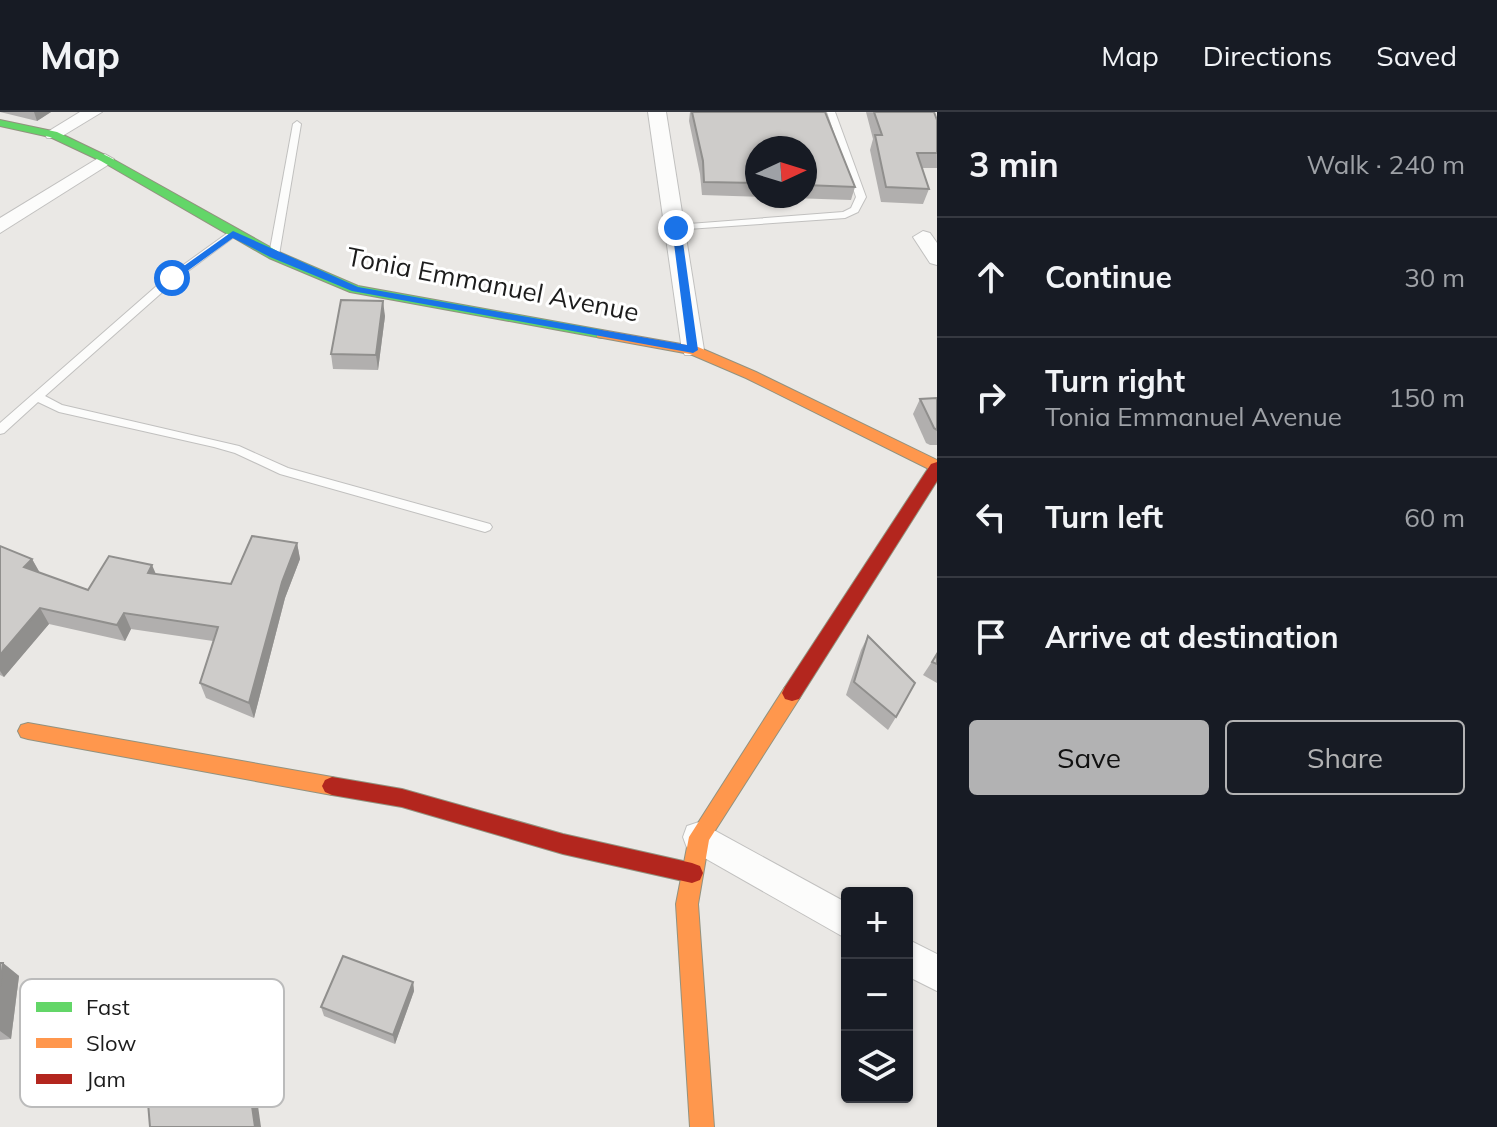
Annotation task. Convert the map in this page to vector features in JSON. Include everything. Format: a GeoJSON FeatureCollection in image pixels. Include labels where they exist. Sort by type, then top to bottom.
{"type":"FeatureCollection","features":[{"type":"Feature","properties":{"kind":"street"},"geometry":{"type":"LineString","coordinates":[[53,134],[93,112]]}},
{"type":"Feature","properties":{"kind":"street"},"geometry":{"type":"LineString","coordinates":[[657,112],[693,350]]}},
{"type":"Feature","properties":{"kind":"street","name":"Tonia Emmanuel Avenue"},"geometry":{"type":"LineString","coordinates":[[0,123],[53,134],[105,159],[233,234],[355,289],[693,350],[751,375],[937,468]]}},
{"type":"Feature","properties":{"kind":"street"},"geometry":{"type":"LineString","coordinates":[[0,227],[105,159]]}},
{"type":"Feature","properties":{"kind":"street"},"geometry":{"type":"LineString","coordinates":[[923,237],[937,259]]}},
{"type":"Feature","properties":{"kind":"street"},"geometry":{"type":"LineString","coordinates":[[702,1127],[687,904],[699,837],[937,468]]}},
{"type":"Feature","properties":{"kind":"street"},"geometry":{"type":"LineString","coordinates":[[28,731],[402,798],[563,844],[692,873]]}},
{"type":"Feature","properties":{"kind":"street"},"geometry":{"type":"LineString","coordinates":[[699,837],[841,919]]}},
{"type":"Feature","properties":{"kind":"street"},"geometry":{"type":"LineString","coordinates":[[911,959],[937,973]]}},
{"type":"Feature","properties":{"kind":"lane"},"geometry":{"type":"LineString","coordinates":[[676,228],[845,215],[855,210],[861,197],[831,112]]}},
{"type":"Feature","properties":{"kind":"lane"},"geometry":{"type":"LineString","coordinates":[[274,255],[297,124]]}},
{"type":"Feature","properties":{"kind":"lane"},"geometry":{"type":"LineString","coordinates":[[0,430],[172,278],[233,234]]}},
{"type":"Feature","properties":{"kind":"lane"},"geometry":{"type":"LineString","coordinates":[[37,397],[59,408],[239,450],[284,471],[485,527]]}},
{"type":"Feature","properties":{"kind":"building"},"geometry":{"type":"Polygon","coordinates":[[[692,112],[825,112],[855,187],[817,185],[817,136],[745,136],[745,183],[704,182],[703,161],[692,112]]]}},
{"type":"Feature","properties":{"kind":"building"},"geometry":{"type":"Polygon","coordinates":[[[874,112],[934,112],[937,120],[937,153],[917,153],[929,189],[886,187],[875,135],[882,135],[874,112]]]}},
{"type":"Feature","properties":{"kind":"building"},"geometry":{"type":"Polygon","coordinates":[[[341,300],[383,301],[376,355],[331,354],[341,300]]]}},
{"type":"Feature","properties":{"kind":"building"},"geometry":{"type":"Polygon","coordinates":[[[937,398],[937,430],[920,399],[937,398]]]}},
{"type":"Feature","properties":{"kind":"building"},"geometry":{"type":"Polygon","coordinates":[[[252,536],[297,543],[282,582],[249,703],[200,683],[218,627],[124,613],[117,625],[40,608],[0,655],[0,546],[32,559],[24,567],[88,590],[109,556],[152,565],[148,573],[231,584],[252,536]]]}},
{"type":"Feature","properties":{"kind":"building"},"geometry":{"type":"Polygon","coordinates":[[[868,636],[915,683],[896,717],[854,682],[868,636]]]}},
{"type":"Feature","properties":{"kind":"building"},"geometry":{"type":"Polygon","coordinates":[[[343,956],[413,982],[393,1035],[321,1007],[343,956]]]}},
{"type":"Feature","properties":{"kind":"building"},"geometry":{"type":"Polygon","coordinates":[[[148,1107],[252,1107],[255,1127],[150,1127],[148,1107]]]}},
{"type":"Feature","properties":{"kind":"traffic: fast"},"geometry":{"type":"LineString","coordinates":[[0,123],[53,134],[105,159],[274,255],[355,289],[602,334]]}},
{"type":"Feature","properties":{"kind":"traffic: slow"},"geometry":{"type":"LineString","coordinates":[[602,334],[693,350],[751,375],[937,467]]}},
{"type":"Feature","properties":{"kind":"traffic: slow"},"geometry":{"type":"LineString","coordinates":[[702,1127],[687,904],[699,837],[792,693]]}},
{"type":"Feature","properties":{"kind":"traffic: slow"},"geometry":{"type":"LineString","coordinates":[[28,731],[332,786]]}},
{"type":"Feature","properties":{"kind":"traffic: jam"},"geometry":{"type":"LineString","coordinates":[[792,693],[937,468]]}},
{"type":"Feature","properties":{"kind":"traffic: jam"},"geometry":{"type":"LineString","coordinates":[[332,786],[402,798],[563,844],[692,873]]}},
{"type":"Feature","properties":{"kind":"route"},"geometry":{"type":"LineString","coordinates":[[172,278],[233,234],[355,289],[693,350],[676,228]]}}]}
